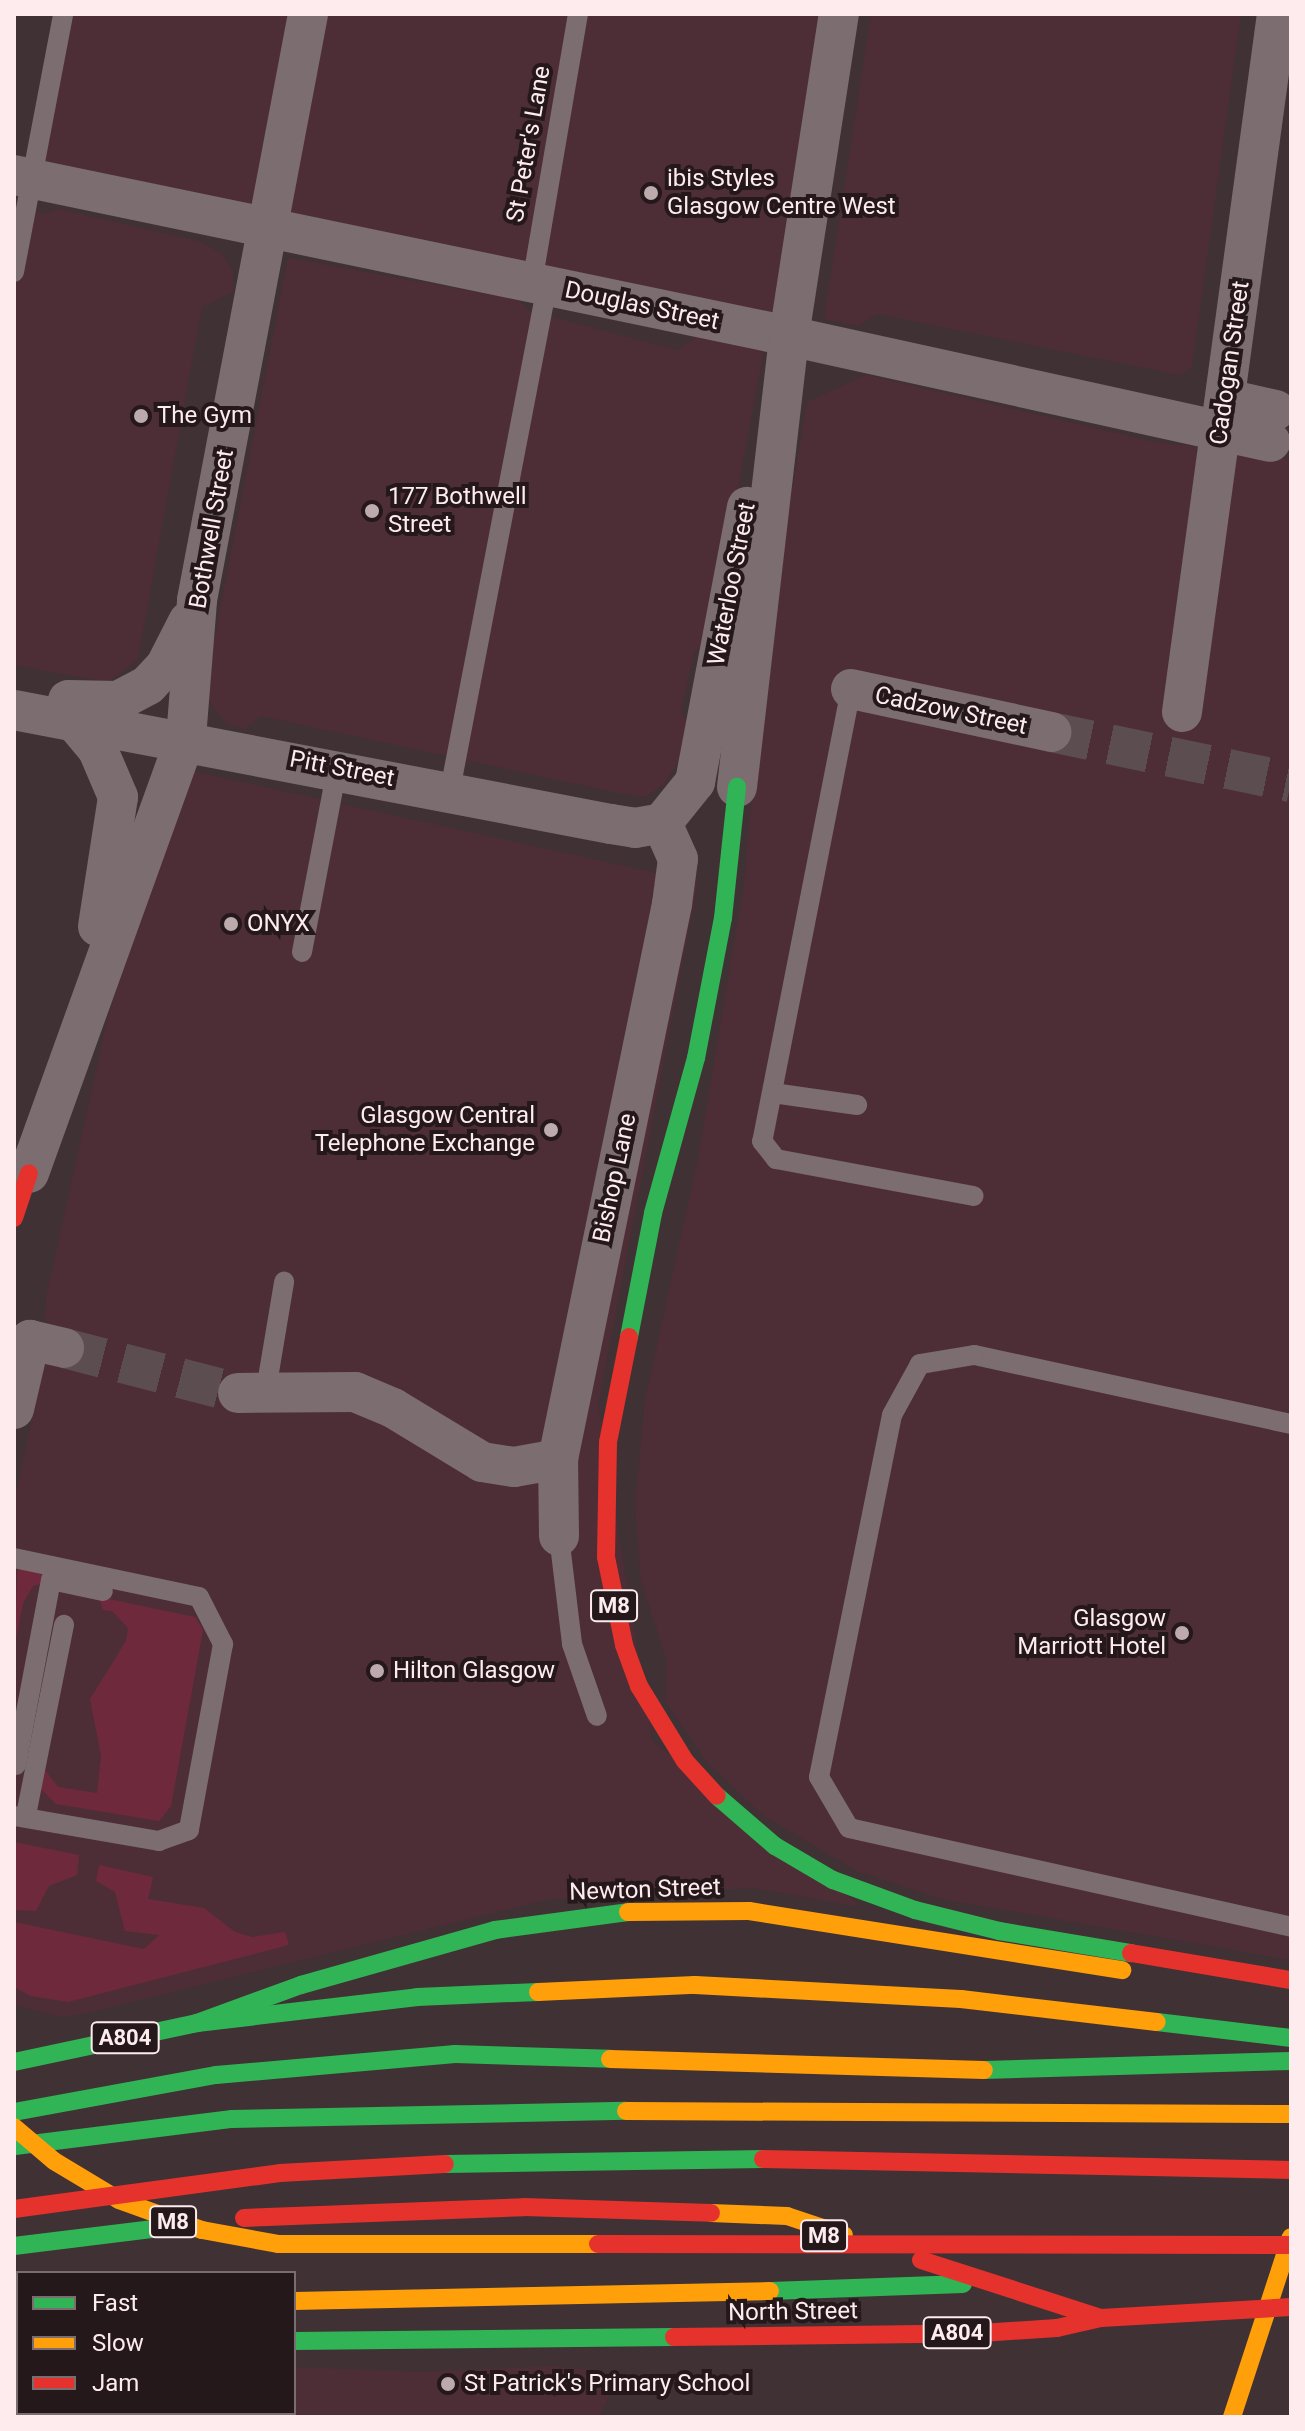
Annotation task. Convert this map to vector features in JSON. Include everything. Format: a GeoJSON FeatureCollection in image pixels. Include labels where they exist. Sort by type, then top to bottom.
{"type":"FeatureCollection","features":[{"type":"Feature","properties":{"kind":"main road","name":"M8"},"geometry":{"type":"LineString","coordinates":[[737,787],[723,918],[696,1058],[653,1213],[608,1442],[606,1557],[624,1645],[639,1686],[685,1761],[711,1791],[775,1846],[833,1880],[915,1910],[999,1931],[1291,1980]]}},
{"type":"Feature","properties":{"kind":"main road"},"geometry":{"type":"LineString","coordinates":[[14,1218],[29,1173]]}},
{"type":"Feature","properties":{"kind":"main road","name":"Newton Street"},"geometry":{"type":"LineString","coordinates":[[33,2058],[197,2023],[301,1985],[495,1930],[653,1909],[749,1911],[1044,1962],[1291,1989]]}},
{"type":"Feature","properties":{"kind":"main road"},"geometry":{"type":"LineString","coordinates":[[197,2023],[432,1996],[695,1985],[961,1999],[1291,2038]]}},
{"type":"Feature","properties":{"kind":"main road"},"geometry":{"type":"LineString","coordinates":[[14,2112],[216,2075],[455,2054],[999,2070],[1291,2061]]}},
{"type":"Feature","properties":{"kind":"main road"},"geometry":{"type":"LineString","coordinates":[[14,2146],[232,2119],[483,2110],[1291,2114]]}},
{"type":"Feature","properties":{"kind":"main road","name":"M8"},"geometry":{"type":"LineString","coordinates":[[14,2127],[84,2180],[151,2214],[241,2239],[357,2247],[1291,2246]]}},
{"type":"Feature","properties":{"kind":"main road","name":"M8"},"geometry":{"type":"LineString","coordinates":[[14,2209],[280,2173],[461,2163],[769,2159],[1291,2170]]}},
{"type":"Feature","properties":{"kind":"main road"},"geometry":{"type":"LineString","coordinates":[[14,2246],[242,2218],[347,2212],[524,2207],[787,2216],[1101,2318]]}},
{"type":"Feature","properties":{"kind":"main road","name":"M8"},"geometry":{"type":"LineString","coordinates":[[357,2247],[1291,2224]]}},
{"type":"Feature","properties":{"kind":"main road"},"geometry":{"type":"LineString","coordinates":[[1232,2417],[1291,2237]]}},
{"type":"Feature","properties":{"kind":"main road"},"geometry":{"type":"LineString","coordinates":[[1155,2266],[1291,2246]]}},
{"type":"Feature","properties":{"kind":"main road"},"geometry":{"type":"LineString","coordinates":[[296,2301],[544,2299],[1052,2278]]}},
{"type":"Feature","properties":{"kind":"main road","name":"North Street"},"geometry":{"type":"LineString","coordinates":[[296,2341],[981,2333],[1057,2328],[1101,2318],[1291,2307]]}},
{"type":"Feature","properties":{"kind":"street","name":"Bothwell Street"},"geometry":{"type":"LineString","coordinates":[[29,1173],[186,738],[197,600],[308,14]]}},
{"type":"Feature","properties":{"kind":"street","name":"Waterloo Street"},"geometry":{"type":"LineString","coordinates":[[737,787],[789,336],[839,14]]}},
{"type":"Feature","properties":{"kind":"street","name":"Cadogan Street"},"geometry":{"type":"LineString","coordinates":[[1182,712],[1277,14]]}},
{"type":"Feature","properties":{"kind":"street","name":"Douglas Street"},"geometry":{"type":"LineString","coordinates":[[23,177],[789,336],[1273,426]]}},
{"type":"Feature","properties":{"kind":"street","name":"Waterloo Street"},"geometry":{"type":"LineString","coordinates":[[662,823],[695,782],[734,562],[789,336]]}},
{"type":"Feature","properties":{"kind":"street","name":"Pitt Street"},"geometry":{"type":"LineString","coordinates":[[17,711],[52,699],[118,701],[148,685],[176,649],[197,600]]}},
{"type":"Feature","properties":{"kind":"street","name":"Cadzow Street"},"geometry":{"type":"LineString","coordinates":[[851,689],[1051,732]]}},
{"type":"Feature","properties":{"kind":"street","name":"Pitt Street"},"geometry":{"type":"LineString","coordinates":[[17,711],[186,738],[623,826],[662,823]]}},
{"type":"Feature","properties":{"kind":"street","name":"Bothwell Street"},"geometry":{"type":"LineString","coordinates":[[74,721],[98,750],[118,797],[80,1032]]}},
{"type":"Feature","properties":{"kind":"street","name":"Bishop Lane"},"geometry":{"type":"LineString","coordinates":[[559,1536],[558,1459],[672,904],[678,859],[662,823]]}},
{"type":"Feature","properties":{"kind":"street"},"geometry":{"type":"LineString","coordinates":[[14,1409],[47,1344]]}},
{"type":"Feature","properties":{"kind":"street"},"geometry":{"type":"LineString","coordinates":[[252,1395],[355,1392],[393,1408],[482,1462],[514,1467],[558,1459]]}},
{"type":"Feature","properties":{"kind":"street"},"geometry":{"type":"LineString","coordinates":[[14,2037],[33,2058]]}},
{"type":"Feature","properties":{"kind":"lane"},"geometry":{"type":"LineString","coordinates":[[14,272],[23,177],[63,14]]}},
{"type":"Feature","properties":{"kind":"lane","name":"St Peter's Lane"},"geometry":{"type":"LineString","coordinates":[[450,790],[539,285],[578,14]]}},
{"type":"Feature","properties":{"kind":"lane"},"geometry":{"type":"LineString","coordinates":[[851,689],[762,1141],[776,1159],[974,1196]]}},
{"type":"Feature","properties":{"kind":"lane"},"geometry":{"type":"LineString","coordinates":[[302,952],[337,768]]}},
{"type":"Feature","properties":{"kind":"lane"},"geometry":{"type":"LineString","coordinates":[[773,1093],[857,1105]]}},
{"type":"Feature","properties":{"kind":"lane"},"geometry":{"type":"LineString","coordinates":[[252,1395],[284,1282]]}},
{"type":"Feature","properties":{"kind":"lane"},"geometry":{"type":"LineString","coordinates":[[1291,1424],[974,1355],[920,1364],[892,1415],[819,1777],[849,1828],[1291,1927]]}},
{"type":"Feature","properties":{"kind":"lane"},"geometry":{"type":"LineString","coordinates":[[559,1536],[572,1644],[597,1716]]}},
{"type":"Feature","properties":{"kind":"lane"},"geometry":{"type":"LineString","coordinates":[[14,1558],[199,1597],[223,1644],[189,1830],[159,1841],[20,1816],[64,1625]]}},
{"type":"Feature","properties":{"kind":"lane"},"geometry":{"type":"LineString","coordinates":[[16,1765],[51,1580],[205,1611]]}},
{"type":"Feature","properties":{"kind":"shaded area"},"geometry":{"type":"Polygon","coordinates":[[[63,14],[842,14],[789,336],[33,179],[63,14]]]}},
{"type":"Feature","properties":{"kind":"shaded area"},"geometry":{"type":"Polygon","coordinates":[[[871,14],[1241,14],[1192,366],[1181,375],[877,314],[858,326],[824,319],[871,14]]]}},
{"type":"Feature","properties":{"kind":"shaded area"},"geometry":{"type":"Polygon","coordinates":[[[14,207],[43,214],[58,209],[202,242],[222,254],[233,270],[233,292],[202,307],[138,659],[108,682],[14,665],[14,207]]]}},
{"type":"Feature","properties":{"kind":"shaded area"},"geometry":{"type":"Polygon","coordinates":[[[288,258],[519,300],[528,311],[678,350],[706,330],[765,343],[710,641],[694,651],[681,712],[690,727],[686,751],[663,785],[645,797],[619,793],[261,716],[244,729],[227,724],[210,703],[207,677],[288,258]]]}},
{"type":"Feature","properties":{"kind":"shaded area"},"geometry":{"type":"Polygon","coordinates":[[[866,375],[1155,442],[1291,458],[1291,1960],[942,1899],[855,1870],[761,1814],[707,1762],[665,1701],[667,1661],[641,1581],[635,1506],[645,1400],[698,1158],[744,885],[763,665],[807,402],[866,375]]]}},
{"type":"Feature","properties":{"kind":"shaded area"},"geometry":{"type":"Polygon","coordinates":[[[191,771],[698,882],[598,1405],[652,1741],[862,1907],[754,1888],[550,1899],[87,2013],[59,2017],[14,2005],[14,1502],[44,1362],[46,1297],[108,1016],[191,771]]]}},
{"type":"Feature","properties":{"kind":"shaded area"},"geometry":{"type":"Polygon","coordinates":[[[18,1561],[76,1573],[33,1586],[23,1603],[14,1648],[18,1561]]]}},
{"type":"Feature","properties":{"kind":"shaded area"},"geometry":{"type":"Polygon","coordinates":[[[99,1597],[195,1617],[203,1630],[171,1806],[159,1821],[56,1804],[41,1789],[44,1769],[58,1787],[97,1793],[101,1756],[90,1699],[126,1641],[128,1628],[112,1611],[103,1610],[99,1597]]]}},
{"type":"Feature","properties":{"kind":"shaded area"},"geometry":{"type":"Polygon","coordinates":[[[14,1842],[79,1855],[77,1875],[49,1886],[36,1911],[16,1910],[14,1916],[14,1842]]]}},
{"type":"Feature","properties":{"kind":"shaded area"},"geometry":{"type":"Polygon","coordinates":[[[99,1865],[153,1877],[148,1899],[204,1908],[235,1932],[252,1937],[285,1932],[289,1945],[68,2002],[31,1996],[14,1987],[14,1922],[144,1949],[159,1935],[125,1931],[115,1892],[96,1881],[99,1865]]]}},
{"type":"Feature","properties":{"kind":"shaded area","name":"St Patrick's Primary School"},"geometry":{"type":"Polygon","coordinates":[[[551,2366],[594,2370],[609,2397],[598,2417],[141,2417],[296,2415],[296,2367],[424,2372],[551,2366]]]}},
{"type":"Feature","properties":{"kind":"tunnel"},"geometry":{"type":"LineString","coordinates":[[1051,732],[1291,782]]}},
{"type":"Feature","properties":{"kind":"tunnel"},"geometry":{"type":"LineString","coordinates":[[64,1348],[238,1393]]}},
{"type":"Feature","properties":{"kind":"traffic: fast"},"geometry":{"type":"LineString","coordinates":[[629,1337],[653,1213],[696,1058],[723,918],[737,787]]}},
{"type":"Feature","properties":{"kind":"traffic: fast"},"geometry":{"type":"LineString","coordinates":[[717,1796],[775,1846],[833,1880],[915,1910],[999,1931],[1131,1953]]}},
{"type":"Feature","properties":{"kind":"traffic: fast"},"geometry":{"type":"LineString","coordinates":[[14,2062],[197,2023],[301,1985],[495,1930],[628,1912]]}},
{"type":"Feature","properties":{"kind":"traffic: fast"},"geometry":{"type":"LineString","coordinates":[[197,2023],[417,1997],[538,1992]]}},
{"type":"Feature","properties":{"kind":"traffic: fast"},"geometry":{"type":"LineString","coordinates":[[1157,2022],[1291,2038]]}},
{"type":"Feature","properties":{"kind":"traffic: fast"},"geometry":{"type":"LineString","coordinates":[[14,2112],[216,2075],[455,2054],[610,2059]]}},
{"type":"Feature","properties":{"kind":"traffic: fast"},"geometry":{"type":"LineString","coordinates":[[984,2070],[1291,2061]]}},
{"type":"Feature","properties":{"kind":"traffic: fast"},"geometry":{"type":"LineString","coordinates":[[15,2146],[232,2119],[626,2111]]}},
{"type":"Feature","properties":{"kind":"traffic: fast"},"geometry":{"type":"LineString","coordinates":[[445,2164],[763,2159]]}},
{"type":"Feature","properties":{"kind":"traffic: fast"},"geometry":{"type":"LineString","coordinates":[[14,2246],[176,2226]]}},
{"type":"Feature","properties":{"kind":"traffic: fast"},"geometry":{"type":"LineString","coordinates":[[770,2291],[963,2284]]}},
{"type":"Feature","properties":{"kind":"traffic: fast"},"geometry":{"type":"LineString","coordinates":[[296,2341],[674,2337]]}},
{"type":"Feature","properties":{"kind":"traffic: slow"},"geometry":{"type":"LineString","coordinates":[[628,1912],[749,1911],[1122,1970]]}},
{"type":"Feature","properties":{"kind":"traffic: slow"},"geometry":{"type":"LineString","coordinates":[[538,1992],[695,1985],[961,1999],[1157,2022]]}},
{"type":"Feature","properties":{"kind":"traffic: slow"},"geometry":{"type":"LineString","coordinates":[[610,2059],[984,2070]]}},
{"type":"Feature","properties":{"kind":"traffic: slow"},"geometry":{"type":"LineString","coordinates":[[626,2111],[1291,2114]]}},
{"type":"Feature","properties":{"kind":"traffic: slow"},"geometry":{"type":"LineString","coordinates":[[14,2127],[54,2161],[119,2200],[202,2230],[278,2244],[598,2244]]}},
{"type":"Feature","properties":{"kind":"traffic: slow"},"geometry":{"type":"LineString","coordinates":[[711,2213],[787,2216],[844,2235]]}},
{"type":"Feature","properties":{"kind":"traffic: slow"},"geometry":{"type":"LineString","coordinates":[[1232,2417],[1291,2237]]}},
{"type":"Feature","properties":{"kind":"traffic: slow"},"geometry":{"type":"LineString","coordinates":[[296,2301],[770,2291]]}},
{"type":"Feature","properties":{"kind":"traffic: jam"},"geometry":{"type":"LineString","coordinates":[[14,1218],[29,1173]]}},
{"type":"Feature","properties":{"kind":"traffic: jam"},"geometry":{"type":"LineString","coordinates":[[629,1337],[608,1442],[606,1557],[624,1645],[639,1686],[685,1761],[717,1796]]}},
{"type":"Feature","properties":{"kind":"traffic: jam"},"geometry":{"type":"LineString","coordinates":[[1131,1953],[1291,1980]]}},
{"type":"Feature","properties":{"kind":"traffic: jam"},"geometry":{"type":"LineString","coordinates":[[763,2159],[1291,2170]]}},
{"type":"Feature","properties":{"kind":"traffic: jam"},"geometry":{"type":"LineString","coordinates":[[14,2209],[280,2173],[445,2164]]}},
{"type":"Feature","properties":{"kind":"traffic: jam"},"geometry":{"type":"LineString","coordinates":[[244,2218],[524,2207],[711,2213]]}},
{"type":"Feature","properties":{"kind":"traffic: jam"},"geometry":{"type":"LineString","coordinates":[[598,2244],[1291,2245]]}},
{"type":"Feature","properties":{"kind":"traffic: jam"},"geometry":{"type":"LineString","coordinates":[[921,2260],[1101,2318]]}},
{"type":"Feature","properties":{"kind":"traffic: jam"},"geometry":{"type":"LineString","coordinates":[[674,2337],[981,2333],[1057,2328],[1101,2318],[1291,2307]]}},
{"type":"Feature","properties":{"kind":"place","name":"ibis Styles Glasgow Centre West"},"geometry":{"type":"Point","coordinates":[651,193]}},
{"type":"Feature","properties":{"kind":"place","name":"The Gym"},"geometry":{"type":"Point","coordinates":[141,416]}},
{"type":"Feature","properties":{"kind":"place","name":"177 Bothwell Street"},"geometry":{"type":"Point","coordinates":[372,511]}},
{"type":"Feature","properties":{"kind":"place","name":"ONYX"},"geometry":{"type":"Point","coordinates":[231,924]}},
{"type":"Feature","properties":{"kind":"place","name":"Glasgow Central Telephone Exchange"},"geometry":{"type":"Point","coordinates":[551,1130]}},
{"type":"Feature","properties":{"kind":"place","name":"Glasgow Marriott Hotel"},"geometry":{"type":"Point","coordinates":[1182,1633]}},
{"type":"Feature","properties":{"kind":"place","name":"Hilton Glasgow"},"geometry":{"type":"Point","coordinates":[377,1671]}},
{"type":"Feature","properties":{"kind":"place","name":"St Patrick's Primary School"},"geometry":{"type":"Point","coordinates":[448,2384]}}]}
